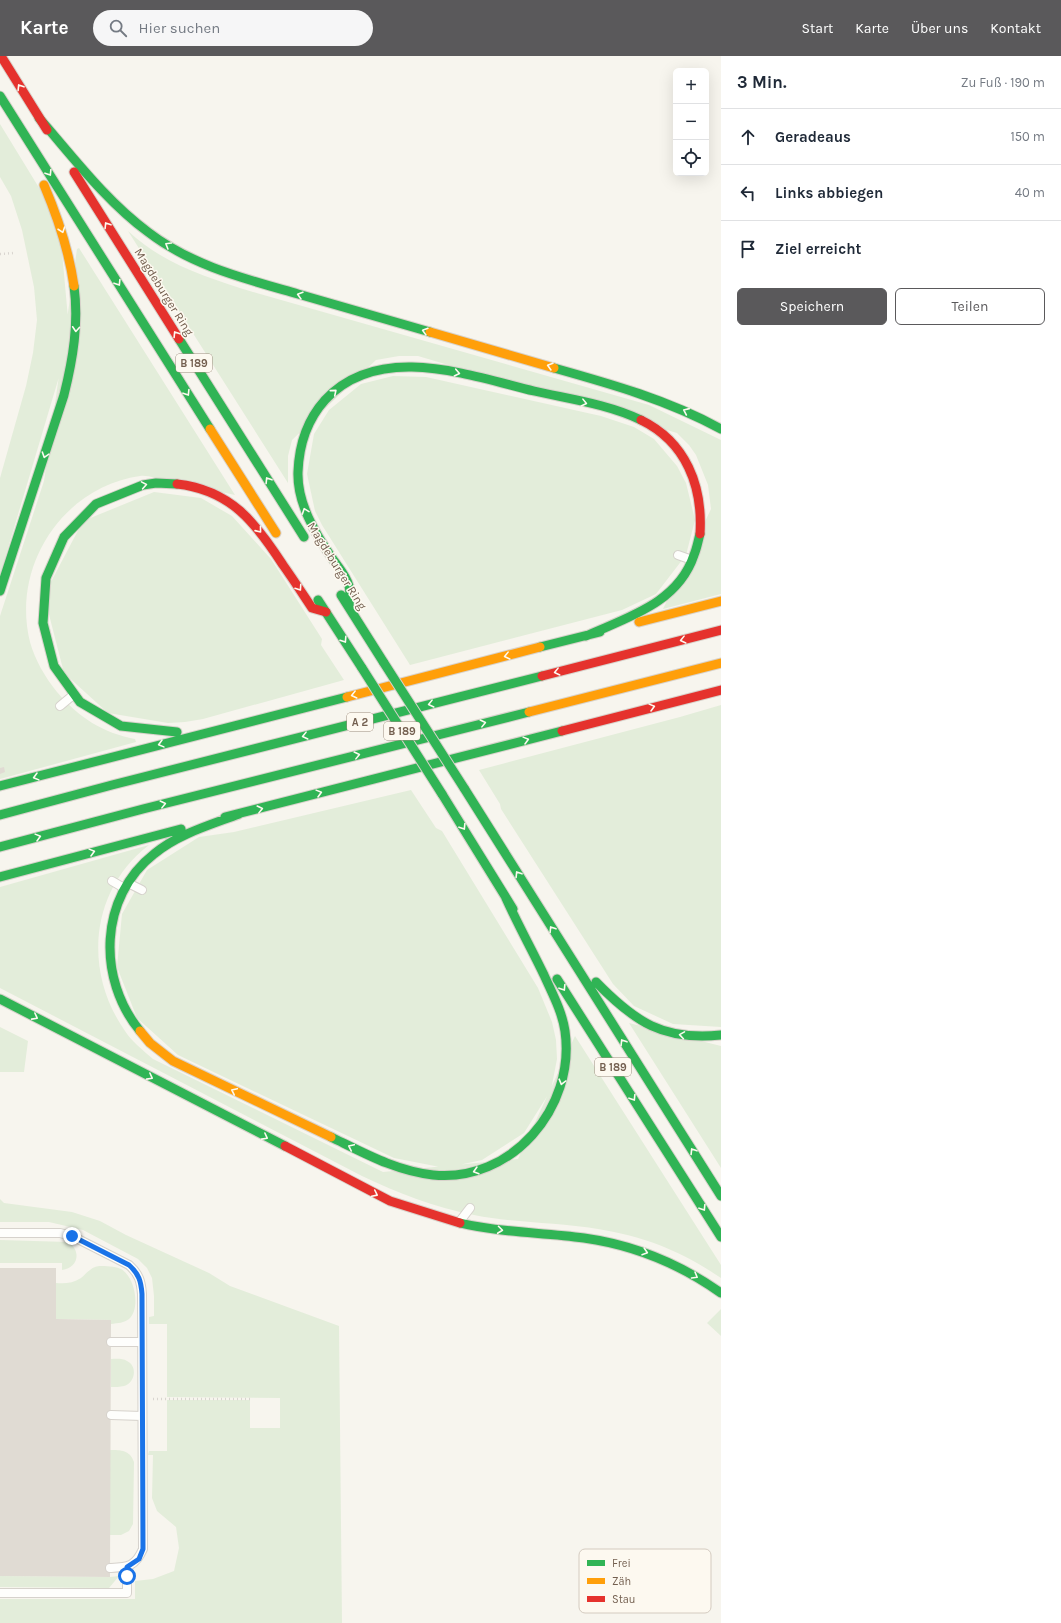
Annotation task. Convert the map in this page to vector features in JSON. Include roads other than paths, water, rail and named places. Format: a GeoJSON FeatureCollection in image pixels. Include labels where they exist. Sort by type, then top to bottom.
{"type":"FeatureCollection","features":[{"type":"Feature","properties":{"kind":"highway","name":"Magdeburger Ring"},"geometry":{"type":"LineString","coordinates":[[1,56],[311,547]]}},
{"type":"Feature","properties":{"kind":"highway","name":"B 189"},"geometry":{"type":"LineString","coordinates":[[0,96],[282,543]]}},
{"type":"Feature","properties":{"kind":"highway"},"geometry":{"type":"LineString","coordinates":[[0,591],[64,395],[72,364],[77,321],[74,277],[62,229],[13,117]]}},
{"type":"Feature","properties":{"kind":"highway"},"geometry":{"type":"LineString","coordinates":[[39,118],[101,187],[134,220],[163,243],[194,259],[249,280],[618,386],[689,412],[721,429]]}},
{"type":"Feature","properties":{"kind":"highway"},"geometry":{"type":"LineString","coordinates":[[349,607],[349,586],[312,526],[304,508],[298,478],[298,466],[304,438],[316,412],[344,384],[361,375],[384,368],[419,366],[506,384],[623,412],[647,422],[668,438],[686,459],[696,479],[701,500],[702,517],[700,539],[688,570],[678,584],[659,602],[586,636]]}},
{"type":"Feature","properties":{"kind":"highway"},"geometry":{"type":"LineString","coordinates":[[240,724],[186,731],[141,731],[110,722],[85,702],[72,696],[53,673],[42,649],[37,624],[37,586],[47,555],[56,539],[65,528],[87,508],[119,491],[134,486],[152,483],[179,484],[205,490],[230,503],[243,512],[265,538],[312,608],[326,612]]}},
{"type":"Feature","properties":{"kind":"highway","name":"Magdeburger Ring"},"geometry":{"type":"LineString","coordinates":[[336,587],[566,951]]}},
{"type":"Feature","properties":{"kind":"highway","name":"B 189"},"geometry":{"type":"LineString","coordinates":[[314,594],[442,794],[721,1238]]}},
{"type":"Feature","properties":{"kind":"highway"},"geometry":{"type":"LineString","coordinates":[[0,786],[721,601]]}},
{"type":"Feature","properties":{"kind":"highway","name":"A 2"},"geometry":{"type":"LineString","coordinates":[[0,815],[112,785],[721,630]]}},
{"type":"Feature","properties":{"kind":"highway"},"geometry":{"type":"LineString","coordinates":[[0,847],[151,807],[721,663]]}},
{"type":"Feature","properties":{"kind":"highway"},"geometry":{"type":"LineString","coordinates":[[0,877],[238,814],[721,690]]}},
{"type":"Feature","properties":{"kind":"highway"},"geometry":{"type":"LineString","coordinates":[[688,698],[721,696]]}},
{"type":"Feature","properties":{"kind":"highway"},"geometry":{"type":"LineString","coordinates":[[238,814],[186,835],[163,847],[144,862],[126,885],[116,908],[109,936],[108,949],[111,973],[122,1008],[133,1025],[154,1049],[188,1069],[385,1163],[420,1173],[440,1175],[461,1174],[481,1169],[517,1150],[533,1136],[547,1119],[553,1107],[563,1078],[566,1063],[566,1043],[564,1031],[558,1007],[505,896]]}},
{"type":"Feature","properties":{"kind":"highway"},"geometry":{"type":"LineString","coordinates":[[566,951],[620,1006],[645,1023],[662,1030],[682,1035],[699,1037],[721,1035]]}},
{"type":"Feature","properties":{"kind":"highway","name":"B 189"},"geometry":{"type":"LineString","coordinates":[[566,951],[721,1196]]}},
{"type":"Feature","properties":{"kind":"highway"},"geometry":{"type":"LineString","coordinates":[[0,999],[374,1194],[408,1208],[458,1223],[511,1232],[583,1238],[622,1245],[667,1261],[698,1277],[721,1293]]}},
{"type":"Feature","properties":{"kind":"lane"},"geometry":{"type":"LineString","coordinates":[[678,555],[693,560]]}},
{"type":"Feature","properties":{"kind":"lane"},"geometry":{"type":"LineString","coordinates":[[60,706],[72,696]]}},
{"type":"Feature","properties":{"kind":"lane"},"geometry":{"type":"LineString","coordinates":[[112,881],[142,890]]}},
{"type":"Feature","properties":{"kind":"lane"},"geometry":{"type":"LineString","coordinates":[[458,1223],[470,1208]]}},
{"type":"Feature","properties":{"kind":"lane"},"geometry":{"type":"LineString","coordinates":[[0,1233],[60,1233],[72,1236],[129,1265],[136,1272],[140,1280],[142,1294],[143,1549],[139,1559],[127,1567],[110,1568]]}},
{"type":"Feature","properties":{"kind":"lane"},"geometry":{"type":"LineString","coordinates":[[111,1342],[142,1342]]}},
{"type":"Feature","properties":{"kind":"lane"},"geometry":{"type":"LineString","coordinates":[[111,1415],[142,1416]]}},
{"type":"Feature","properties":{"kind":"lane"},"geometry":{"type":"LineString","coordinates":[[0,1593],[127,1593],[127,1567]]}}]}
